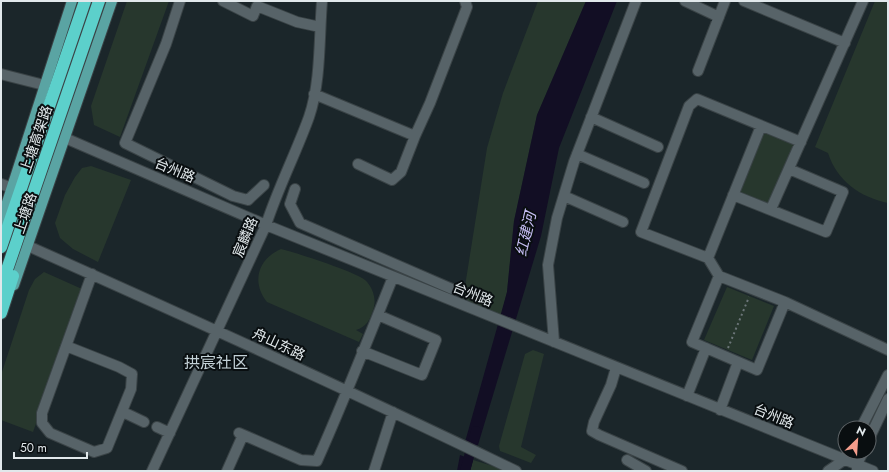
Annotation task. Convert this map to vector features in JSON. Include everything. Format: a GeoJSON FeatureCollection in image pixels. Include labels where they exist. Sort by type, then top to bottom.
{"type":"FeatureCollection","features":[{"type":"Feature","properties":{"kind":"highway","name":"上塘高架路"},"geometry":{"type":"LineString","coordinates":[[1,247],[15,192],[85,1]]}},
{"type":"Feature","properties":{"kind":"highway","name":"上塘高架路"},"geometry":{"type":"LineString","coordinates":[[1,287],[99,1]]}},
{"type":"Feature","properties":{"kind":"highway"},"geometry":{"type":"LineString","coordinates":[[1,229],[15,192]]}},
{"type":"Feature","properties":{"kind":"highway"},"geometry":{"type":"LineString","coordinates":[[1,313],[12,281],[31,199]]}},
{"type":"Feature","properties":{"kind":"main road","name":"上塘路"},"geometry":{"type":"LineString","coordinates":[[1,221],[15,192],[44,85],[72,1]]}},
{"type":"Feature","properties":{"kind":"main road","name":"上塘路"},"geometry":{"type":"LineString","coordinates":[[1,320],[112,1]]}},
{"type":"Feature","properties":{"kind":"street"},"geometry":{"type":"LineString","coordinates":[[180,1],[166,44],[126,143],[233,196],[248,200],[264,185]]}},
{"type":"Feature","properties":{"kind":"street"},"geometry":{"type":"LineString","coordinates":[[222,1],[253,16],[257,6],[297,22],[320,27]]}},
{"type":"Feature","properties":{"kind":"street","name":"宸麟路"},"geometry":{"type":"LineString","coordinates":[[152,471],[219,331],[266,225],[276,195],[309,116],[314,94],[322,1]]}},
{"type":"Feature","properties":{"kind":"street"},"geometry":{"type":"LineString","coordinates":[[358,164],[392,180],[401,172],[430,103],[467,7],[465,1]]}},
{"type":"Feature","properties":{"kind":"street"},"geometry":{"type":"LineString","coordinates":[[554,342],[548,265],[557,218],[577,154],[636,1]]}},
{"type":"Feature","properties":{"kind":"street"},"geometry":{"type":"LineString","coordinates":[[685,1],[719,17]]}},
{"type":"Feature","properties":{"kind":"street"},"geometry":{"type":"LineString","coordinates":[[698,71],[725,1]]}},
{"type":"Feature","properties":{"kind":"street"},"geometry":{"type":"LineString","coordinates":[[744,1],[845,43]]}},
{"type":"Feature","properties":{"kind":"street"},"geometry":{"type":"LineString","coordinates":[[771,209],[863,1]]}},
{"type":"Feature","properties":{"kind":"street"},"geometry":{"type":"LineString","coordinates":[[1,74],[44,85]]}},
{"type":"Feature","properties":{"kind":"street"},"geometry":{"type":"LineString","coordinates":[[314,94],[415,136]]}},
{"type":"Feature","properties":{"kind":"street"},"geometry":{"type":"LineString","coordinates":[[801,142],[697,99],[689,106],[641,232],[708,258],[720,276],[785,302],[888,350]]}},
{"type":"Feature","properties":{"kind":"street"},"geometry":{"type":"LineString","coordinates":[[591,117],[658,147]]}},
{"type":"Feature","properties":{"kind":"street"},"geometry":{"type":"LineString","coordinates":[[708,258],[761,126]]}},
{"type":"Feature","properties":{"kind":"street","name":"台州路"},"geometry":{"type":"LineString","coordinates":[[65,138],[266,225],[616,368],[720,410],[837,453]]}},
{"type":"Feature","properties":{"kind":"street"},"geometry":{"type":"LineString","coordinates":[[577,154],[644,183]]}},
{"type":"Feature","properties":{"kind":"street"},"geometry":{"type":"LineString","coordinates":[[733,195],[826,232],[844,192],[789,169]]}},
{"type":"Feature","properties":{"kind":"street"},"geometry":{"type":"LineString","coordinates":[[1,184],[15,192]]}},
{"type":"Feature","properties":{"kind":"street"},"geometry":{"type":"LineString","coordinates":[[295,189],[290,204],[300,223],[452,289]]}},
{"type":"Feature","properties":{"kind":"street"},"geometry":{"type":"LineString","coordinates":[[564,196],[623,222]]}},
{"type":"Feature","properties":{"kind":"street"},"geometry":{"type":"LineString","coordinates":[[301,239],[307,226]]}},
{"type":"Feature","properties":{"kind":"street","name":"舟山东路"},"geometry":{"type":"LineString","coordinates":[[28,246],[219,331],[516,471]]}},
{"type":"Feature","properties":{"kind":"street"},"geometry":{"type":"LineString","coordinates":[[66,346],[119,367],[132,374],[131,389],[123,412],[107,448],[94,452],[50,433],[42,423],[42,413],[66,346],[92,274]]}},
{"type":"Feature","properties":{"kind":"street"},"geometry":{"type":"LineString","coordinates":[[720,276],[692,342],[757,370],[785,302]]}},
{"type":"Feature","properties":{"kind":"street"},"geometry":{"type":"LineString","coordinates":[[227,471],[241,434],[300,460],[317,461],[348,392],[362,351],[394,277]]}},
{"type":"Feature","properties":{"kind":"street"},"geometry":{"type":"LineString","coordinates":[[362,351],[422,375],[436,340],[378,315]]}},
{"type":"Feature","properties":{"kind":"street"},"geometry":{"type":"LineString","coordinates":[[687,396],[706,348]]}},
{"type":"Feature","properties":{"kind":"street"},"geometry":{"type":"LineString","coordinates":[[720,410],[738,362]]}},
{"type":"Feature","properties":{"kind":"street"},"geometry":{"type":"LineString","coordinates":[[616,368],[611,385],[594,422],[592,430],[599,435],[682,471]]}},
{"type":"Feature","properties":{"kind":"street"},"geometry":{"type":"LineString","coordinates":[[865,420],[888,375]]}},
{"type":"Feature","properties":{"kind":"street"},"geometry":{"type":"LineString","coordinates":[[877,422],[888,399]]}},
{"type":"Feature","properties":{"kind":"street"},"geometry":{"type":"LineString","coordinates":[[123,412],[144,422]]}},
{"type":"Feature","properties":{"kind":"street"},"geometry":{"type":"LineString","coordinates":[[374,471],[393,412]]}},
{"type":"Feature","properties":{"kind":"street"},"geometry":{"type":"LineString","coordinates":[[157,427],[170,433]]}},
{"type":"Feature","properties":{"kind":"street"},"geometry":{"type":"LineString","coordinates":[[627,460],[646,471]]}},
{"type":"Feature","properties":{"kind":"street"},"geometry":{"type":"LineString","coordinates":[[828,471],[841,460]]}},
{"type":"Feature","properties":{"kind":"street","name":"台州路"},"geometry":{"type":"LineString","coordinates":[[850,460],[857,468],[873,471]]}},
{"type":"Feature","properties":{"kind":"path"},"geometry":{"type":"LineString","coordinates":[[724,356],[752,288]]}},
{"type":"Feature","properties":{"kind":"green space"},"geometry":{"type":"Polygon","coordinates":[[[127,1],[169,1],[120,137],[94,125],[91,106],[127,1]]]}},
{"type":"Feature","properties":{"kind":"green space"},"geometry":{"type":"Polygon","coordinates":[[[538,1],[586,1],[537,115],[514,221],[507,292],[500,320],[462,305],[487,148],[503,93],[538,1]]]}},
{"type":"Feature","properties":{"kind":"green space"},"geometry":{"type":"Polygon","coordinates":[[[875,1],[888,1],[888,203],[868,197],[851,186],[837,172],[828,153],[815,147],[875,1]]]}},
{"type":"Feature","properties":{"kind":"green space"},"geometry":{"type":"Polygon","coordinates":[[[763,130],[796,144],[769,205],[738,193],[763,130]]]}},
{"type":"Feature","properties":{"kind":"green space"},"geometry":{"type":"Polygon","coordinates":[[[91,166],[131,180],[98,262],[73,249],[60,238],[55,223],[65,195],[75,177],[82,168],[91,166]]]}},
{"type":"Feature","properties":{"kind":"green space"},"geometry":{"type":"Polygon","coordinates":[[[281,249],[338,267],[359,276],[368,283],[374,294],[375,302],[367,323],[356,330],[363,334],[359,342],[267,302],[259,287],[259,272],[267,259],[273,253],[281,249]]]}},
{"type":"Feature","properties":{"kind":"green space"},"geometry":{"type":"Polygon","coordinates":[[[44,272],[82,289],[81,298],[33,432],[1,420],[1,375],[29,290],[35,279],[44,272]]]}},
{"type":"Feature","properties":{"kind":"green space"},"geometry":{"type":"Polygon","coordinates":[[[727,287],[774,306],[752,360],[704,340],[727,287]]]}},
{"type":"Feature","properties":{"kind":"green space"},"geometry":{"type":"Polygon","coordinates":[[[533,350],[544,354],[521,447],[536,455],[531,463],[500,451],[499,446],[525,354],[533,350]]]}},
{"type":"Feature","properties":{"kind":"green space"},"geometry":{"type":"Polygon","coordinates":[[[473,460],[509,471],[470,471],[473,460]]]}},
{"type":"Feature","properties":{"kind":"water"},"geometry":{"type":"Polygon","coordinates":[[[586,1],[617,1],[559,148],[541,236],[478,445],[465,442],[507,292],[514,221],[537,115],[586,1]]]}},
{"type":"Feature","properties":{"kind":"water"},"geometry":{"type":"Polygon","coordinates":[[[460,455],[473,460],[470,471],[457,471],[460,455]]]}},
{"type":"Feature","properties":{"kind":"waterway","name":"红建河"},"geometry":{"type":"LineString","coordinates":[[465,471],[476,431]]}},
{"type":"Feature","properties":{"kind":"district","name":"拱宸社区"},"geometry":{"type":"Point","coordinates":[216,362]}}]}
